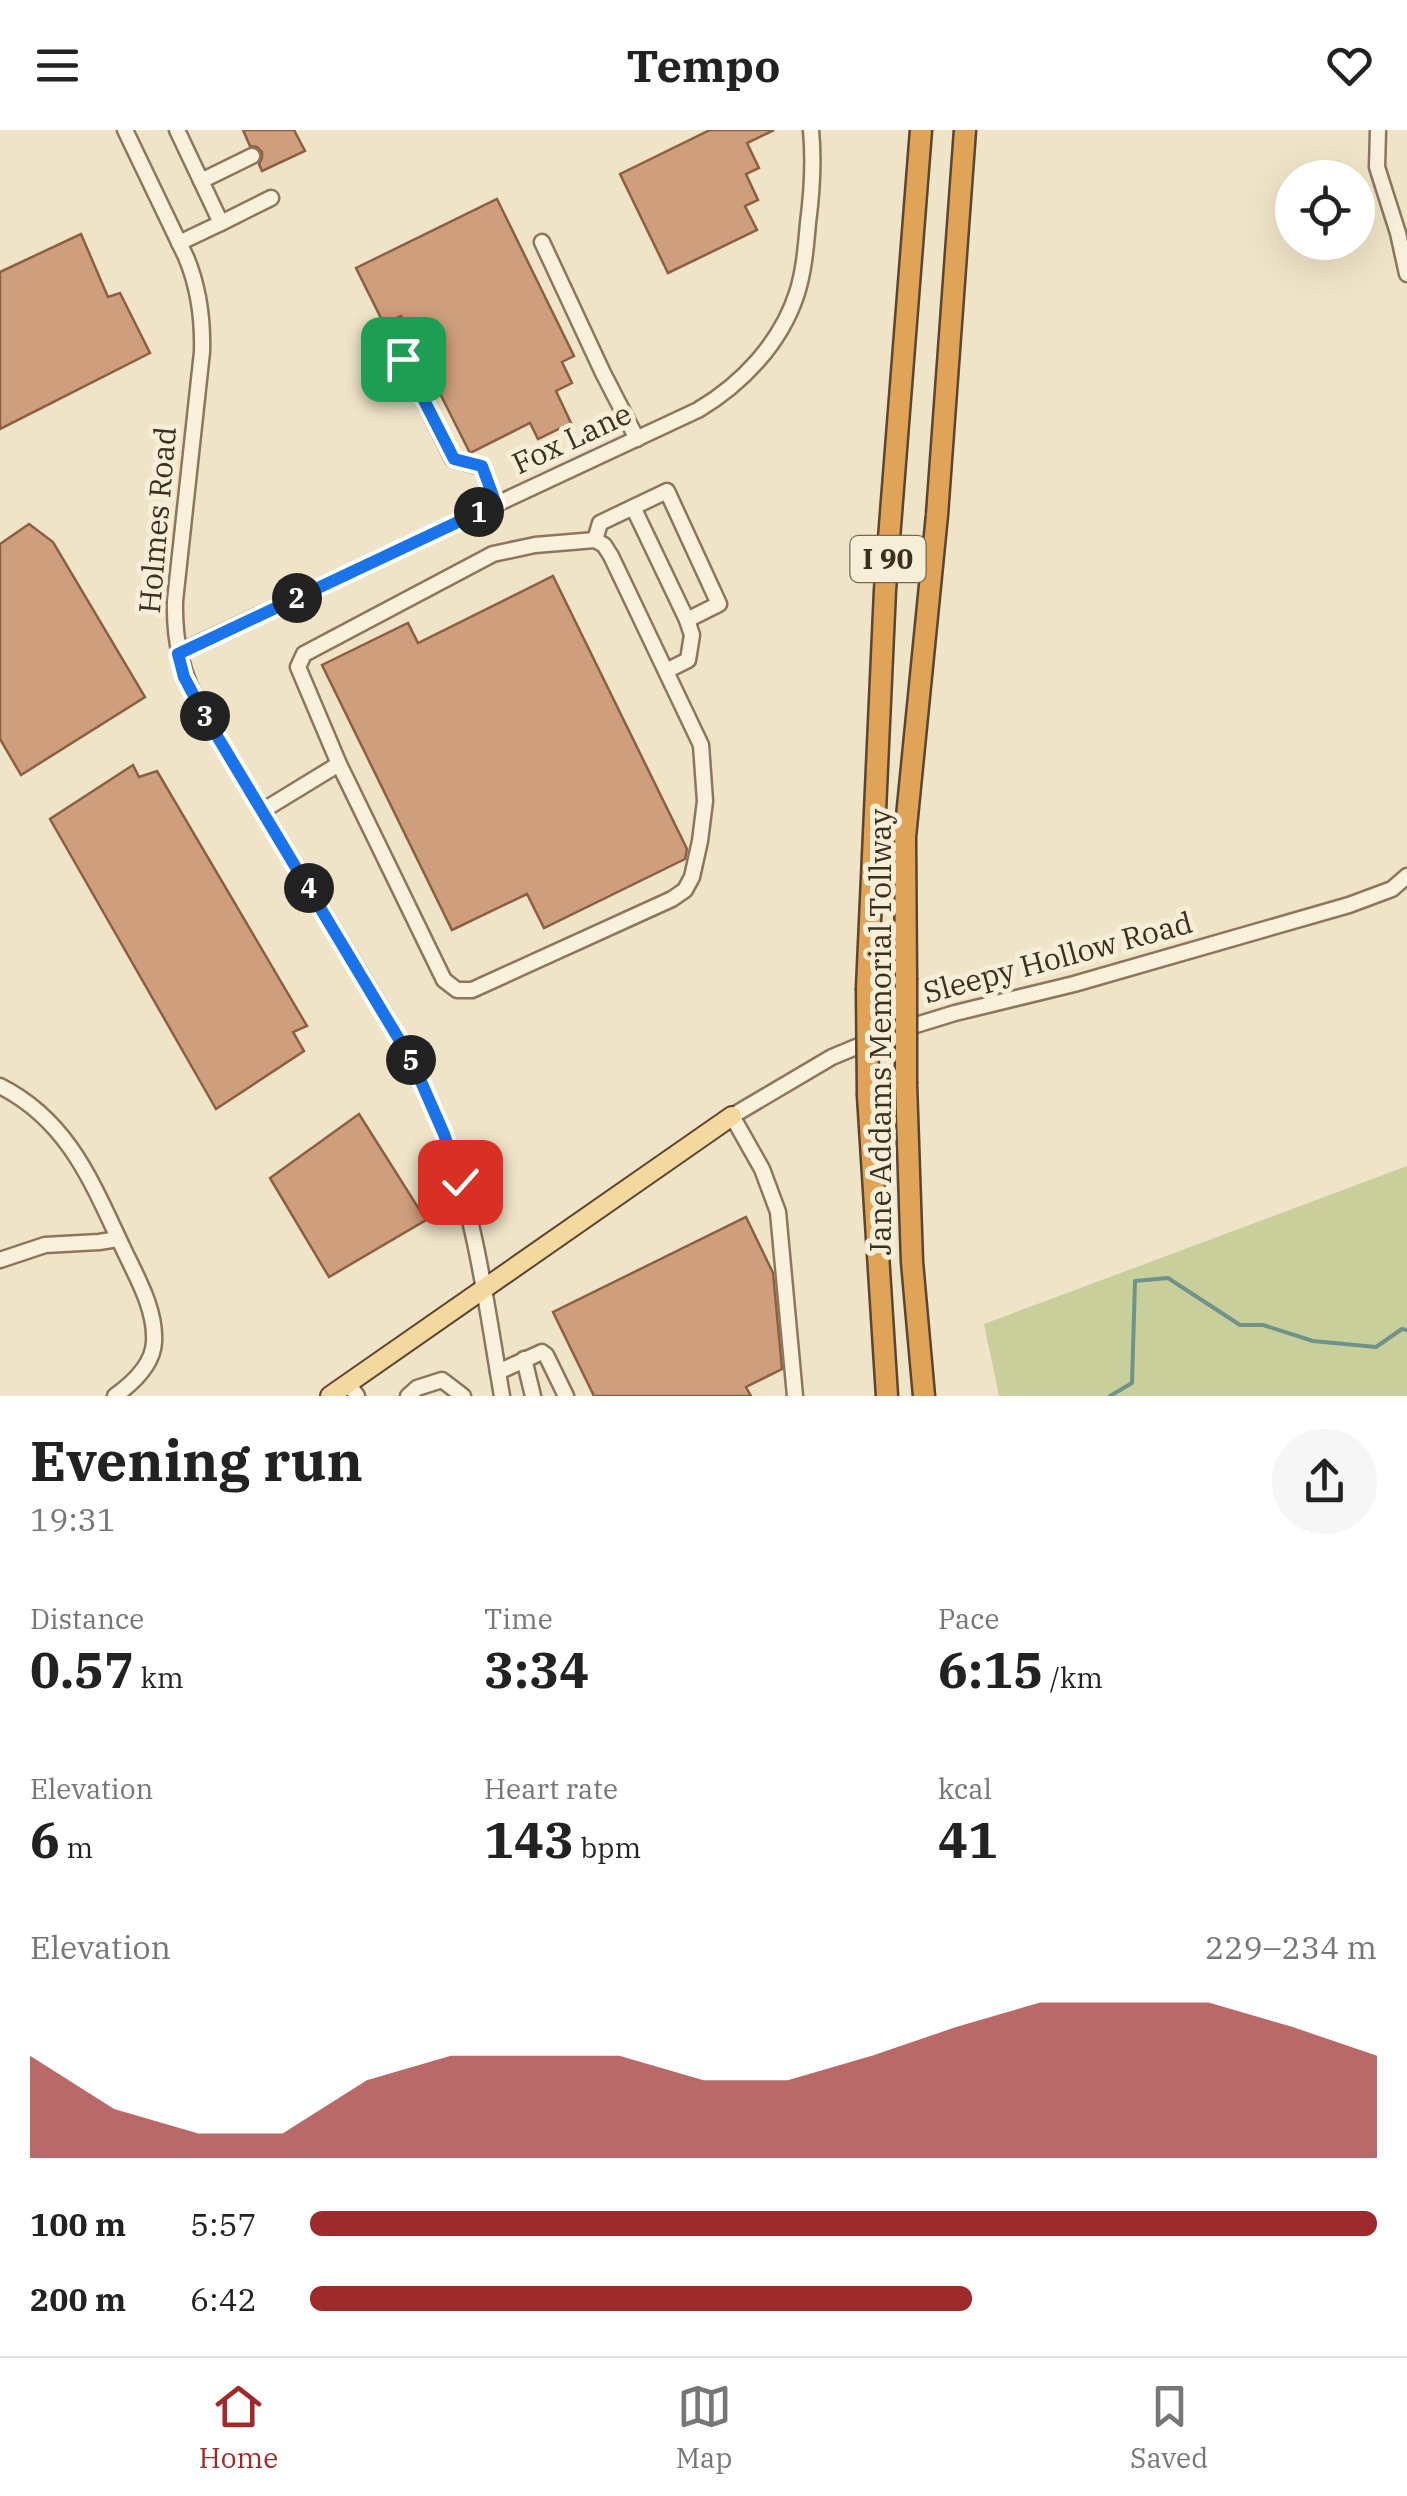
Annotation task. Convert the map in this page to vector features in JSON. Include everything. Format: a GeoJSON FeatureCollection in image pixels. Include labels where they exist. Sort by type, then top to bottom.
{"type":"FeatureCollection","features":[{"type":"Feature","properties":{"kind":"highway","name":"Jane Addams Memorial Tollway"},"geometry":{"type":"LineString","coordinates":[[887,1396],[868,1096],[866,988],[885,590],[921,130]]}},
{"type":"Feature","properties":{"kind":"highway","name":"Jane Addams Memorial Tollway"},"geometry":{"type":"LineString","coordinates":[[924,1396],[912,1262],[906,1084],[905,838],[937,514],[964,130]]}},
{"type":"Feature","properties":{"kind":"main road"},"geometry":{"type":"LineString","coordinates":[[330,1396],[353,1390],[484,1290],[732,1116]]}},
{"type":"Feature","properties":{"kind":"street","name":"Holmes Road"},"geometry":{"type":"LineString","coordinates":[[125,130],[193,274],[200,299],[203,333],[175,602],[178,654],[191,692],[418,1074],[460,1182],[502,1396]]}},
{"type":"Feature","properties":{"kind":"street"},"geometry":{"type":"LineString","coordinates":[[178,130],[221,222]]}},
{"type":"Feature","properties":{"kind":"street","name":"Fox Lane"},"geometry":{"type":"LineString","coordinates":[[178,654],[637,438],[714,400],[744,376],[764,354],[796,294],[805,252],[813,164],[811,130]]}},
{"type":"Feature","properties":{"kind":"street"},"geometry":{"type":"LineString","coordinates":[[1378,130],[1377,167],[1407,274]]}},
{"type":"Feature","properties":{"kind":"street"},"geometry":{"type":"LineString","coordinates":[[201,181],[252,156]]}},
{"type":"Feature","properties":{"kind":"street"},"geometry":{"type":"LineString","coordinates":[[179,243],[271,198]]}},
{"type":"Feature","properties":{"kind":"street"},"geometry":{"type":"LineString","coordinates":[[542,242],[637,438]]}},
{"type":"Feature","properties":{"kind":"street"},"geometry":{"type":"LineString","coordinates":[[403,359],[454,459],[482,466],[496,504]]}},
{"type":"Feature","properties":{"kind":"street"},"geometry":{"type":"LineString","coordinates":[[595,540],[600,522],[667,491],[719,604],[687,620]]}},
{"type":"Feature","properties":{"kind":"street"},"geometry":{"type":"LineString","coordinates":[[633,507],[692,635],[688,660],[666,671]]}},
{"type":"Feature","properties":{"kind":"street"},"geometry":{"type":"LineString","coordinates":[[595,540],[612,556],[701,745],[705,801],[692,876],[684,890],[672,898],[472,990],[457,990],[444,980],[338,764],[298,667],[304,654],[492,554],[595,540]]}},
{"type":"Feature","properties":{"kind":"street"},"geometry":{"type":"LineString","coordinates":[[262,811],[338,764]]}},
{"type":"Feature","properties":{"kind":"street","name":"Sleepy Hollow Road"},"geometry":{"type":"LineString","coordinates":[[732,1116],[832,1056],[890,1034],[1350,905],[1392,888],[1407,876]]}},
{"type":"Feature","properties":{"kind":"street"},"geometry":{"type":"LineString","coordinates":[[0,1086],[48,1120],[64,1138],[90,1177],[145,1298],[154,1343],[150,1359],[143,1371],[115,1396]]}},
{"type":"Feature","properties":{"kind":"street"},"geometry":{"type":"LineString","coordinates":[[732,1116],[762,1169],[778,1212],[795,1396]]}},
{"type":"Feature","properties":{"kind":"street"},"geometry":{"type":"LineString","coordinates":[[0,1260],[45,1244],[118,1238]]}},
{"type":"Feature","properties":{"kind":"street"},"geometry":{"type":"LineString","coordinates":[[498,1372],[542,1352],[566,1396]]}},
{"type":"Feature","properties":{"kind":"street"},"geometry":{"type":"LineString","coordinates":[[524,1359],[533,1396]]}},
{"type":"Feature","properties":{"kind":"street"},"geometry":{"type":"LineString","coordinates":[[408,1396],[417,1388],[442,1380],[463,1396]]}},
{"type":"Feature","properties":{"kind":"green space"},"geometry":{"type":"Polygon","coordinates":[[[1407,1166],[1407,1396],[999,1396],[984,1324],[1407,1166]]]}},
{"type":"Feature","properties":{"kind":"building"},"geometry":{"type":"Polygon","coordinates":[[[243,130],[294,130],[305,151],[262,171],[262,152],[250,146],[243,130]]]}},
{"type":"Feature","properties":{"kind":"building"},"geometry":{"type":"Polygon","coordinates":[[[710,130],[774,130],[747,143],[759,168],[746,174],[758,200],[745,206],[757,230],[668,273],[620,174],[710,130]]]}},
{"type":"Feature","properties":{"kind":"building"},"geometry":{"type":"Polygon","coordinates":[[[497,199],[574,356],[562,362],[572,383],[556,391],[571,423],[538,439],[530,423],[470,453],[401,316],[384,324],[356,268],[497,199]]]}},
{"type":"Feature","properties":{"kind":"building"},"geometry":{"type":"Polygon","coordinates":[[[81,234],[108,297],[120,293],[150,353],[0,429],[0,272],[81,234]]]}},
{"type":"Feature","properties":{"kind":"building"},"geometry":{"type":"Polygon","coordinates":[[[29,524],[53,542],[145,697],[21,775],[0,739],[0,544],[29,524]]]}},
{"type":"Feature","properties":{"kind":"building"},"geometry":{"type":"Polygon","coordinates":[[[553,576],[687,849],[685,859],[544,928],[527,894],[452,930],[322,665],[408,623],[418,643],[553,576]]]}},
{"type":"Feature","properties":{"kind":"building"},"geometry":{"type":"Polygon","coordinates":[[[133,765],[139,777],[157,771],[307,1026],[293,1032],[304,1051],[216,1109],[50,819],[133,765]]]}},
{"type":"Feature","properties":{"kind":"building"},"geometry":{"type":"Polygon","coordinates":[[[359,1114],[426,1220],[329,1277],[270,1178],[359,1114]]]}},
{"type":"Feature","properties":{"kind":"building"},"geometry":{"type":"Polygon","coordinates":[[[746,1217],[773,1273],[782,1369],[746,1387],[751,1396],[594,1396],[553,1312],[746,1217]]]}},
{"type":"Feature","properties":{"kind":"waterway"},"geometry":{"type":"LineString","coordinates":[[1110,1396],[1132,1383],[1135,1281],[1168,1278],[1240,1325],[1263,1325],[1313,1341],[1376,1347],[1402,1329],[1407,1330]]}},
{"type":"Feature","properties":{"kind":"route"},"geometry":{"type":"LineString","coordinates":[[403,359],[454,459],[482,466],[496,504],[178,654],[191,692],[412,1061],[460,1182]]}}]}
